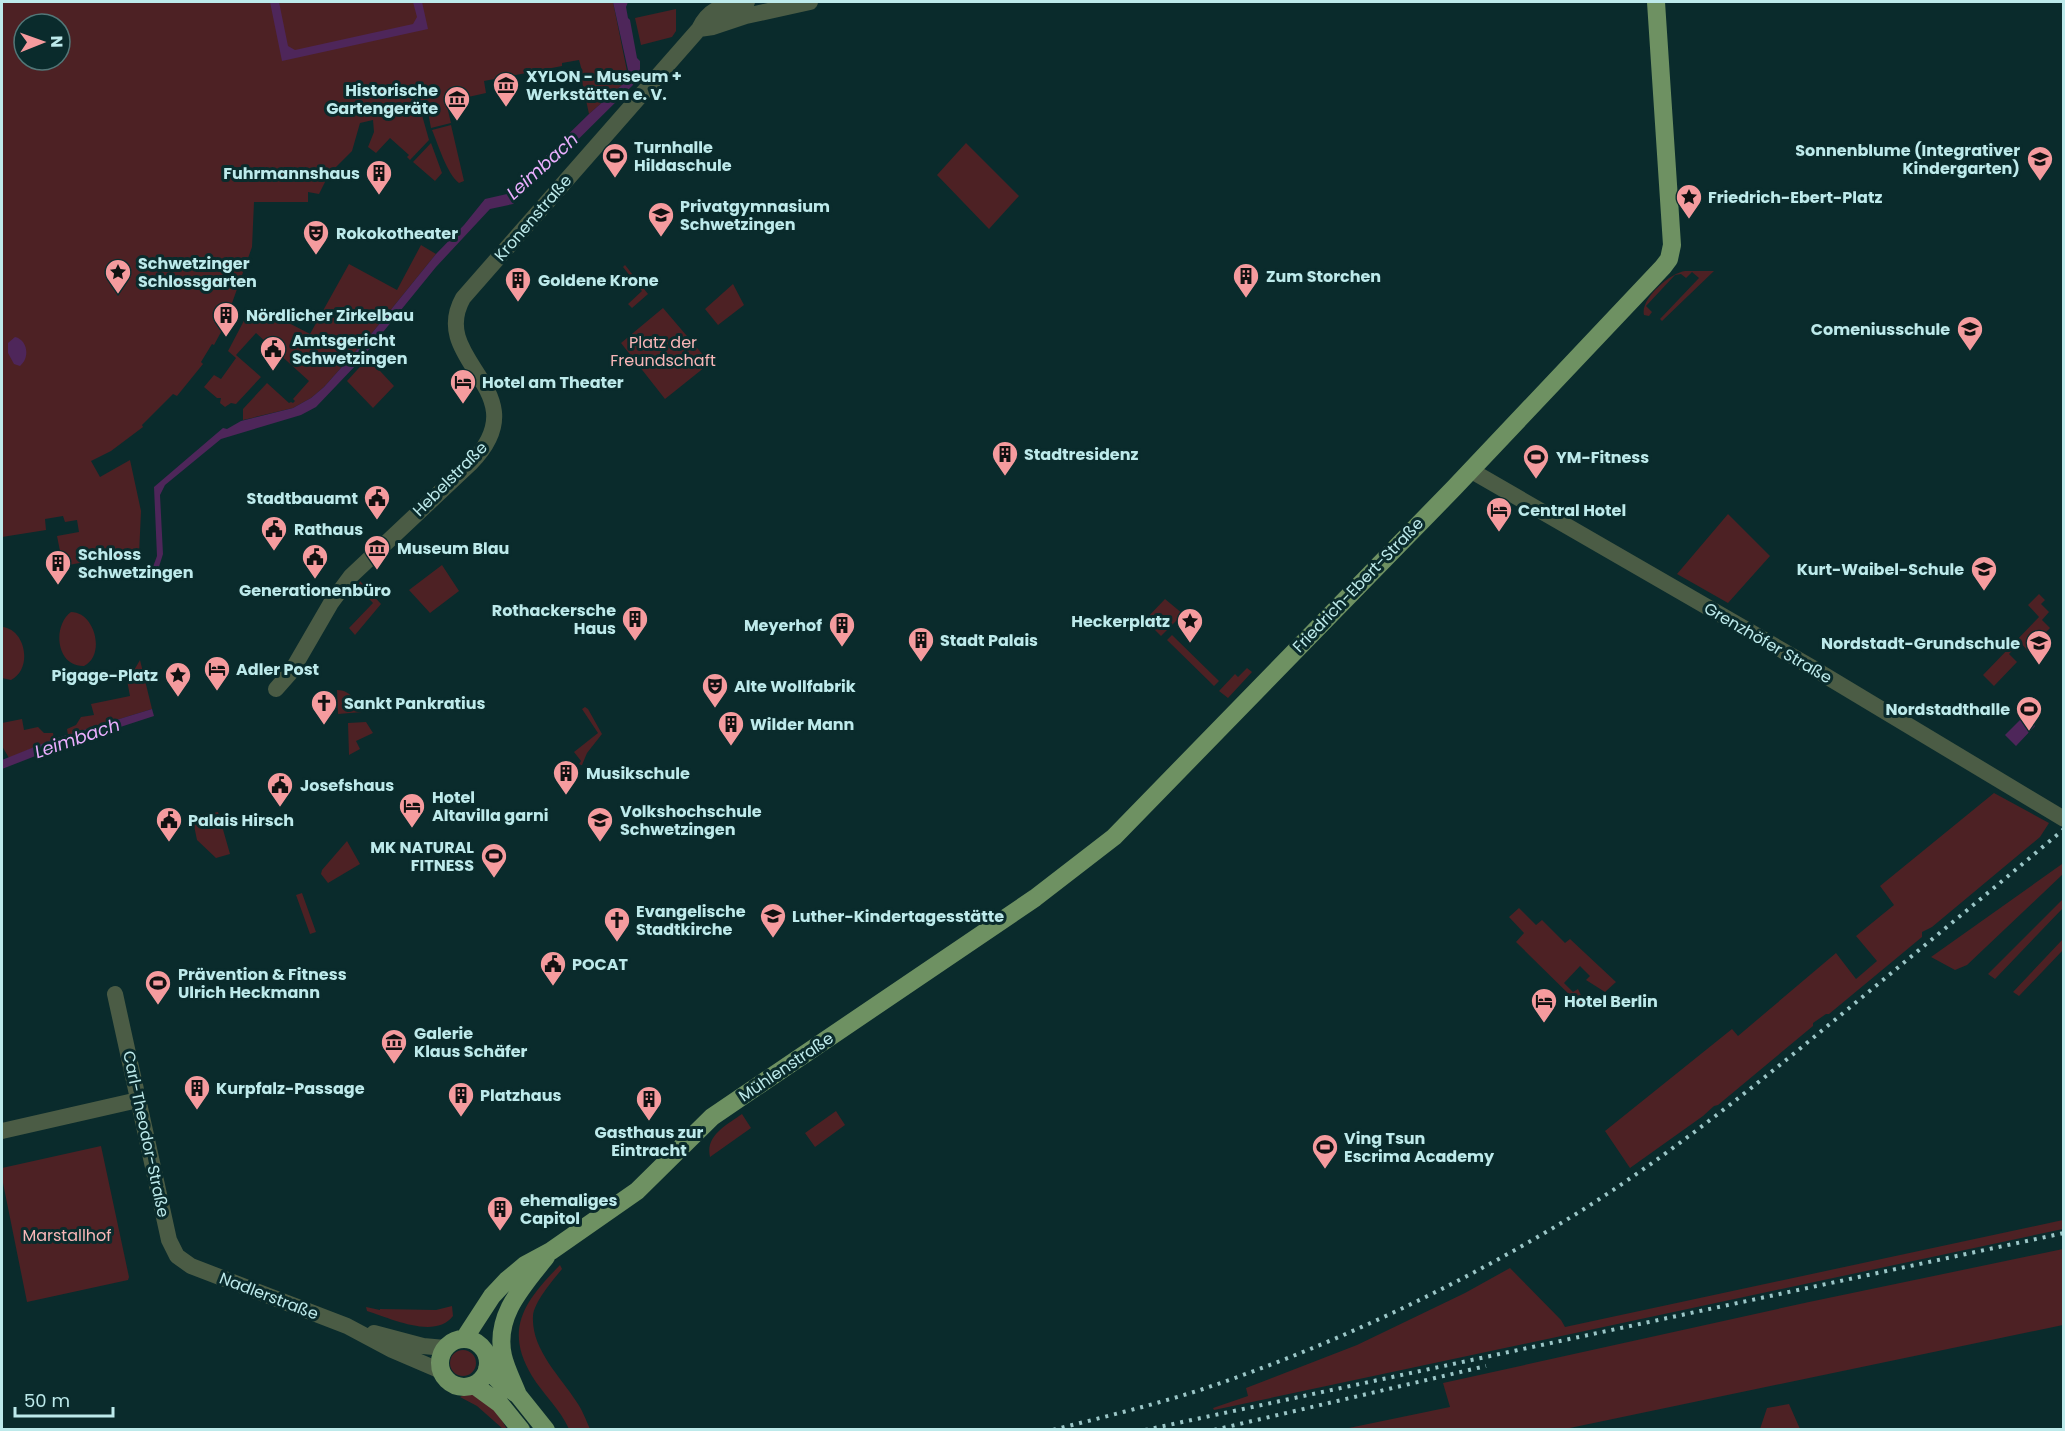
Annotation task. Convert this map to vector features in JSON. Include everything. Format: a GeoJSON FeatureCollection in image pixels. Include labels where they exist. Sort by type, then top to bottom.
{"type":"FeatureCollection","features":[{"type":"Feature","properties":{"kind":"main road"},"geometry":{"type":"LineString","coordinates":[[1656,2],[1660,55]]}},
{"type":"Feature","properties":{"kind":"main road"},"geometry":{"type":"LineString","coordinates":[[1660,55],[1663,2]]}},
{"type":"Feature","properties":{"kind":"main road","name":"Friedrich-Ebert-Straße"},"geometry":{"type":"LineString","coordinates":[[1035,898],[1114,837],[1605,330],[1669,259],[1672,245],[1660,55]]}},
{"type":"Feature","properties":{"kind":"main road","name":"Mühlenstraße"},"geometry":{"type":"LineString","coordinates":[[464,1339],[492,1296],[507,1280],[525,1265],[551,1251],[637,1191],[712,1118],[1035,898]]}},
{"type":"Feature","properties":{"kind":"main road","name":"Mühlenstraße"},"geometry":{"type":"LineString","coordinates":[[518,1395],[503,1358],[501,1332],[519,1291],[551,1251]]}},
{"type":"Feature","properties":{"kind":"main road"},"geometry":{"type":"LineString","coordinates":[[464,1339],[471,1340],[483,1348],[488,1362],[483,1378],[467,1387],[453,1385],[441,1371],[440,1363],[445,1348],[450,1343],[464,1339]]}},
{"type":"Feature","properties":{"kind":"main road"},"geometry":{"type":"LineString","coordinates":[[487,1369],[518,1395],[546,1430]]}},
{"type":"Feature","properties":{"kind":"main road"},"geometry":{"type":"LineString","coordinates":[[474,1385],[500,1404],[521,1430]]}},
{"type":"Feature","properties":{"kind":"street","name":"Kronenstraße"},"geometry":{"type":"LineString","coordinates":[[493,431],[495,416],[489,393],[462,348],[455,331],[459,306],[477,282],[699,29],[705,17],[716,8],[747,2]]}},
{"type":"Feature","properties":{"kind":"street"},"geometry":{"type":"LineString","coordinates":[[699,29],[810,2]]}},
{"type":"Feature","properties":{"kind":"street","name":"Hebelstraße"},"geometry":{"type":"LineString","coordinates":[[276,689],[291,672],[331,603],[351,576],[483,451],[493,431]]}},
{"type":"Feature","properties":{"kind":"street","name":"Grenzhöfer Straße"},"geometry":{"type":"LineString","coordinates":[[1470,470],[1811,667],[2064,819]]}},
{"type":"Feature","properties":{"kind":"street","name":"Carl-Theodor-Straße"},"geometry":{"type":"LineString","coordinates":[[116,994],[171,1245],[177,1256],[191,1266]]}},
{"type":"Feature","properties":{"kind":"street"},"geometry":{"type":"LineString","coordinates":[[2,1131],[138,1100]]}},
{"type":"Feature","properties":{"kind":"street","name":"Nadlerstraße"},"geometry":{"type":"LineString","coordinates":[[191,1266],[347,1326],[423,1346],[445,1348]]}},
{"type":"Feature","properties":{"kind":"street","name":"Nadlerstraße"},"geometry":{"type":"LineString","coordinates":[[347,1326],[392,1350],[441,1371]]}},
{"type":"Feature","properties":{"kind":"green space","name":"Schwetzinger Schlossgarten"},"geometry":{"type":"Polygon","coordinates":[[[2,2],[613,2],[628,76],[623,84],[589,114],[579,60],[562,63],[562,66],[484,81],[486,93],[446,102],[451,123],[431,128],[427,107],[420,108],[429,140],[410,160],[407,157],[409,155],[390,138],[376,153],[368,147],[374,132],[373,120],[360,123],[352,151],[329,174],[319,194],[308,192],[308,202],[254,202],[252,247],[231,306],[234,308],[214,345],[212,344],[201,362],[203,364],[177,396],[173,394],[142,425],[143,427],[111,451],[91,461],[100,477],[130,460],[141,511],[139,555],[97,563],[96,560],[63,566],[57,536],[79,532],[77,520],[65,522],[63,516],[45,519],[46,530],[2,537],[2,2]]]}},
{"type":"Feature","properties":{"kind":"green space"},"geometry":{"type":"Polygon","coordinates":[[[676,9],[676,31],[672,37],[641,45],[635,18],[676,9]]]}},
{"type":"Feature","properties":{"kind":"green space"},"geometry":{"type":"Polygon","coordinates":[[[451,125],[464,181],[459,183],[447,166],[432,130],[451,125]]]}},
{"type":"Feature","properties":{"kind":"green space"},"geometry":{"type":"Polygon","coordinates":[[[431,143],[442,173],[435,181],[413,162],[431,143]]]}},
{"type":"Feature","properties":{"kind":"green space"},"geometry":{"type":"Polygon","coordinates":[[[966,143],[1019,196],[989,229],[937,175],[966,143]]]}},
{"type":"Feature","properties":{"kind":"green space"},"geometry":{"type":"Polygon","coordinates":[[[421,245],[436,254],[372,333],[324,387],[311,398],[293,408],[243,420],[243,409],[267,383],[289,403],[293,403],[295,401],[293,399],[309,381],[256,333],[236,355],[261,377],[236,404],[231,403],[225,407],[220,403],[221,398],[217,398],[204,387],[214,375],[221,379],[236,358],[228,351],[248,313],[253,315],[255,312],[260,315],[261,313],[282,324],[285,321],[310,334],[349,264],[397,290],[421,245]]]}},
{"type":"Feature","properties":{"kind":"green space"},"geometry":{"type":"Polygon","coordinates":[[[625,265],[648,294],[632,308],[628,304],[642,291],[623,267],[625,265]]]}},
{"type":"Feature","properties":{"kind":"green space"},"geometry":{"type":"Polygon","coordinates":[[[1685,271],[1714,271],[1662,321],[1660,319],[1699,278],[1692,272],[1686,278],[1681,274],[1675,275],[1646,306],[1652,312],[1649,316],[1644,315],[1644,309],[1647,302],[1657,288],[1672,276],[1685,271]]]}},
{"type":"Feature","properties":{"kind":"green space"},"geometry":{"type":"Polygon","coordinates":[[[733,284],[744,305],[718,325],[705,309],[733,284]]]}},
{"type":"Feature","properties":{"kind":"green space","name":"Platz der Freundschaft"},"geometry":{"type":"Polygon","coordinates":[[[663,308],[710,363],[665,399],[621,343],[663,308]]]}},
{"type":"Feature","properties":{"kind":"green space"},"geometry":{"type":"Polygon","coordinates":[[[368,358],[394,386],[373,408],[347,381],[368,358]]]}},
{"type":"Feature","properties":{"kind":"green space"},"geometry":{"type":"Polygon","coordinates":[[[1728,514],[1770,556],[1728,603],[1677,574],[1728,514]]]}},
{"type":"Feature","properties":{"kind":"green space"},"geometry":{"type":"Polygon","coordinates":[[[442,565],[459,591],[430,613],[409,590],[442,565]]]}},
{"type":"Feature","properties":{"kind":"green space"},"geometry":{"type":"Polygon","coordinates":[[[360,581],[381,604],[355,635],[349,628],[373,603],[358,587],[360,581]]]}},
{"type":"Feature","properties":{"kind":"green space"},"geometry":{"type":"Polygon","coordinates":[[[2039,594],[2045,600],[2041,604],[2049,612],[2042,620],[2050,628],[2028,651],[2020,642],[2009,654],[2017,662],[1994,686],[1983,675],[2039,617],[2028,605],[2039,594]]]}},
{"type":"Feature","properties":{"kind":"green space"},"geometry":{"type":"Polygon","coordinates":[[[1165,599],[1183,614],[1161,636],[1145,620],[1165,599]]]}},
{"type":"Feature","properties":{"kind":"green space"},"geometry":{"type":"Polygon","coordinates":[[[71,612],[86,619],[95,635],[95,653],[91,661],[84,666],[75,665],[67,660],[60,645],[61,626],[71,612]]]}},
{"type":"Feature","properties":{"kind":"green space"},"geometry":{"type":"Polygon","coordinates":[[[2,627],[10,629],[17,635],[24,650],[22,667],[18,675],[11,680],[2,678],[2,627]]]}},
{"type":"Feature","properties":{"kind":"green space"},"geometry":{"type":"Polygon","coordinates":[[[1172,635],[1219,681],[1214,686],[1167,640],[1172,635]]]}},
{"type":"Feature","properties":{"kind":"green space"},"geometry":{"type":"Polygon","coordinates":[[[140,660],[152,709],[68,735],[67,729],[76,725],[81,717],[94,715],[91,704],[130,696],[126,675],[133,672],[140,660]]]}},
{"type":"Feature","properties":{"kind":"green space"},"geometry":{"type":"Polygon","coordinates":[[[1247,668],[1252,672],[1228,698],[1219,691],[1235,674],[1238,677],[1247,668]]]}},
{"type":"Feature","properties":{"kind":"green space"},"geometry":{"type":"Polygon","coordinates":[[[337,690],[349,694],[362,712],[338,714],[337,690]]]}},
{"type":"Feature","properties":{"kind":"green space"},"geometry":{"type":"Polygon","coordinates":[[[585,707],[602,734],[581,765],[579,764],[581,761],[574,752],[598,733],[582,709],[585,707]]]}},
{"type":"Feature","properties":{"kind":"green space"},"geometry":{"type":"Polygon","coordinates":[[[22,719],[24,730],[38,727],[44,733],[53,733],[54,739],[9,758],[2,746],[2,723],[22,719]]]}},
{"type":"Feature","properties":{"kind":"green space"},"geometry":{"type":"Polygon","coordinates":[[[366,722],[373,733],[356,741],[360,749],[349,755],[348,723],[366,722]]]}},
{"type":"Feature","properties":{"kind":"green space"},"geometry":{"type":"Polygon","coordinates":[[[1994,793],[2049,823],[2040,837],[1932,927],[1922,932],[1922,937],[1829,1014],[1813,1023],[1813,1026],[1718,1105],[1630,1168],[1605,1131],[1732,1029],[1738,1036],[1836,953],[1856,979],[1877,961],[1856,936],[1894,905],[1880,886],[1994,793]]]}},
{"type":"Feature","properties":{"kind":"green space"},"geometry":{"type":"Polygon","coordinates":[[[218,812],[230,854],[216,858],[197,840],[192,816],[218,812]]]}},
{"type":"Feature","properties":{"kind":"green space"},"geometry":{"type":"Polygon","coordinates":[[[347,841],[360,864],[328,883],[321,874],[322,870],[347,841]]]}},
{"type":"Feature","properties":{"kind":"green space"},"geometry":{"type":"Polygon","coordinates":[[[2063,860],[2063,874],[1967,965],[1955,970],[1931,957],[2062,864],[2063,860]]]}},
{"type":"Feature","properties":{"kind":"green space"},"geometry":{"type":"Polygon","coordinates":[[[302,893],[316,932],[310,934],[296,895],[302,893]]]}},
{"type":"Feature","properties":{"kind":"green space"},"geometry":{"type":"Polygon","coordinates":[[[2063,899],[2063,908],[1995,979],[1988,974],[2063,899]]]}},
{"type":"Feature","properties":{"kind":"green space"},"geometry":{"type":"Polygon","coordinates":[[[1519,908],[1536,925],[1542,920],[1565,943],[1570,939],[1616,982],[1605,992],[1586,980],[1590,976],[1580,966],[1564,983],[1573,992],[1578,989],[1586,1006],[1583,1008],[1516,942],[1524,933],[1509,917],[1519,908]]]}},
{"type":"Feature","properties":{"kind":"green space"},"geometry":{"type":"Polygon","coordinates":[[[2063,939],[2063,950],[2019,996],[2013,992],[2063,939]]]}},
{"type":"Feature","properties":{"kind":"green space"},"geometry":{"type":"Polygon","coordinates":[[[836,1111],[845,1125],[815,1147],[805,1133],[836,1111]]]}},
{"type":"Feature","properties":{"kind":"green space"},"geometry":{"type":"Polygon","coordinates":[[[742,1114],[751,1128],[710,1157],[709,1149],[718,1131],[742,1114]]]}},
{"type":"Feature","properties":{"kind":"green space","name":"Marstallhof"},"geometry":{"type":"Polygon","coordinates":[[[101,1146],[128,1280],[27,1302],[2,1178],[2,1168],[101,1146]]]}},
{"type":"Feature","properties":{"kind":"green space"},"geometry":{"type":"Polygon","coordinates":[[[2063,1220],[2063,1229],[1214,1410],[1213,1408],[1248,1396],[1246,1388],[1357,1345],[1465,1293],[1510,1268],[1561,1320],[1565,1327],[2063,1220]]]}},
{"type":"Feature","properties":{"kind":"green space"},"geometry":{"type":"Polygon","coordinates":[[[2063,1249],[2063,1325],[1565,1429],[1344,1429],[1450,1407],[1443,1383],[1809,1302],[2063,1249]]]}},
{"type":"Feature","properties":{"kind":"green space"},"geometry":{"type":"Polygon","coordinates":[[[560,1265],[562,1269],[534,1310],[534,1328],[548,1362],[578,1404],[590,1429],[569,1429],[532,1376],[523,1359],[519,1343],[522,1316],[537,1290],[560,1265]]]}},
{"type":"Feature","properties":{"kind":"green space"},"geometry":{"type":"Polygon","coordinates":[[[452,1306],[453,1316],[445,1323],[424,1327],[367,1311],[366,1307],[380,1310],[436,1310],[452,1306]]]}},
{"type":"Feature","properties":{"kind":"green space"},"geometry":{"type":"Polygon","coordinates":[[[463,1350],[472,1354],[476,1363],[472,1372],[463,1376],[454,1372],[450,1363],[454,1354],[463,1350]]]}},
{"type":"Feature","properties":{"kind":"green space"},"geometry":{"type":"Polygon","coordinates":[[[467,1393],[482,1396],[487,1400],[507,1429],[503,1429],[477,1406],[460,1397],[467,1393]]]}},
{"type":"Feature","properties":{"kind":"green space"},"geometry":{"type":"Polygon","coordinates":[[[1789,1404],[1800,1429],[1760,1429],[1767,1408],[1789,1404]]]}},
{"type":"Feature","properties":{"kind":"water"},"geometry":{"type":"Polygon","coordinates":[[[270,2],[279,2],[288,46],[295,50],[413,24],[417,17],[413,2],[422,2],[428,29],[282,61],[270,2]]]}},
{"type":"Feature","properties":{"kind":"water","name":"Leimbach"},"geometry":{"type":"Polygon","coordinates":[[[613,2],[628,2],[626,7],[628,18],[637,58],[640,61],[640,69],[633,85],[513,204],[490,209],[436,267],[357,364],[316,407],[301,415],[221,439],[165,485],[160,495],[163,554],[157,573],[150,575],[157,556],[154,487],[223,428],[227,429],[241,421],[293,408],[311,398],[324,387],[485,199],[507,194],[623,84],[628,76],[628,70],[613,2]]]}},
{"type":"Feature","properties":{"kind":"water"},"geometry":{"type":"Polygon","coordinates":[[[15,337],[23,342],[26,350],[25,359],[20,366],[14,364],[8,353],[8,343],[15,337]]]}},
{"type":"Feature","properties":{"kind":"water","name":"Leimbach"},"geometry":{"type":"Polygon","coordinates":[[[152,709],[154,716],[56,748],[2,769],[2,760],[54,739],[152,709]]]}},
{"type":"Feature","properties":{"kind":"water"},"geometry":{"type":"Polygon","coordinates":[[[2025,715],[2035,726],[2016,746],[2005,735],[2025,715]]]}},
{"type":"Feature","properties":{"kind":"railway"},"geometry":{"type":"LineString","coordinates":[[1053,1430],[1185,1395],[1299,1354],[1441,1289],[1576,1214],[1647,1167],[1749,1090],[2064,829]]}},
{"type":"Feature","properties":{"kind":"railway"},"geometry":{"type":"LineString","coordinates":[[1145,1430],[2064,1233]]}},
{"type":"Feature","properties":{"kind":"railway"},"geometry":{"type":"LineString","coordinates":[[1214,1430],[1486,1366]]}},
{"type":"Feature","properties":{"kind":"place","name":"XYLON - Museum + Werkstätten e. V."},"geometry":{"type":"Point","coordinates":[506,108]}},
{"type":"Feature","properties":{"kind":"place","name":"Historische Gartengeräte"},"geometry":{"type":"Point","coordinates":[457,122]}},
{"type":"Feature","properties":{"kind":"place","name":"Turnhalle Hildaschule"},"geometry":{"type":"Point","coordinates":[615,179]}},
{"type":"Feature","properties":{"kind":"place","name":"Sonnenblume (Integrativer Kindergarten)"},"geometry":{"type":"Point","coordinates":[2040,182]}},
{"type":"Feature","properties":{"kind":"place","name":"Fuhrmannshaus"},"geometry":{"type":"Point","coordinates":[379,196]}},
{"type":"Feature","properties":{"kind":"place","name":"Friedrich-Ebert-Platz"},"geometry":{"type":"Point","coordinates":[1689,220]}},
{"type":"Feature","properties":{"kind":"place","name":"Privatgymnasium Schwetzingen"},"geometry":{"type":"Point","coordinates":[661,238]}},
{"type":"Feature","properties":{"kind":"place","name":"Rokokotheater"},"geometry":{"type":"Point","coordinates":[316,256]}},
{"type":"Feature","properties":{"kind":"place","name":"Schwetzinger Schlossgarten"},"geometry":{"type":"Point","coordinates":[118,295]}},
{"type":"Feature","properties":{"kind":"place","name":"Zum Storchen"},"geometry":{"type":"Point","coordinates":[1246,299]}},
{"type":"Feature","properties":{"kind":"place","name":"Goldene Krone"},"geometry":{"type":"Point","coordinates":[518,303]}},
{"type":"Feature","properties":{"kind":"place","name":"Nördlicher Zirkelbau"},"geometry":{"type":"Point","coordinates":[226,338]}},
{"type":"Feature","properties":{"kind":"place","name":"Comeniusschule"},"geometry":{"type":"Point","coordinates":[1970,352]}},
{"type":"Feature","properties":{"kind":"place","name":"Amtsgericht Schwetzingen"},"geometry":{"type":"Point","coordinates":[273,372]}},
{"type":"Feature","properties":{"kind":"place","name":"Hotel am Theater"},"geometry":{"type":"Point","coordinates":[463,405]}},
{"type":"Feature","properties":{"kind":"place","name":"Stadtresidenz"},"geometry":{"type":"Point","coordinates":[1005,477]}},
{"type":"Feature","properties":{"kind":"place","name":"YM-Fitness"},"geometry":{"type":"Point","coordinates":[1536,480]}},
{"type":"Feature","properties":{"kind":"place","name":"Stadtbauamt"},"geometry":{"type":"Point","coordinates":[377,521]}},
{"type":"Feature","properties":{"kind":"place","name":"Central Hotel"},"geometry":{"type":"Point","coordinates":[1499,533]}},
{"type":"Feature","properties":{"kind":"place","name":"Rathaus"},"geometry":{"type":"Point","coordinates":[274,552]}},
{"type":"Feature","properties":{"kind":"place","name":"Museum Blau"},"geometry":{"type":"Point","coordinates":[377,571]}},
{"type":"Feature","properties":{"kind":"place","name":"Generationenbüro"},"geometry":{"type":"Point","coordinates":[315,580]}},
{"type":"Feature","properties":{"kind":"place","name":"Schloss Schwetzingen"},"geometry":{"type":"Point","coordinates":[58,586]}},
{"type":"Feature","properties":{"kind":"place","name":"Kurt-Waibel-Schule"},"geometry":{"type":"Point","coordinates":[1984,592]}},
{"type":"Feature","properties":{"kind":"place","name":"Rothackersche Haus"},"geometry":{"type":"Point","coordinates":[635,642]}},
{"type":"Feature","properties":{"kind":"place","name":"Heckerplatz"},"geometry":{"type":"Point","coordinates":[1190,644]}},
{"type":"Feature","properties":{"kind":"place","name":"Meyerhof"},"geometry":{"type":"Point","coordinates":[842,648]}},
{"type":"Feature","properties":{"kind":"place","name":"Stadt Palais"},"geometry":{"type":"Point","coordinates":[921,663]}},
{"type":"Feature","properties":{"kind":"place","name":"Nordstadt-Grundschule"},"geometry":{"type":"Point","coordinates":[2039,666]}},
{"type":"Feature","properties":{"kind":"place","name":"Adler Post"},"geometry":{"type":"Point","coordinates":[217,692]}},
{"type":"Feature","properties":{"kind":"place","name":"Pigage-Platz"},"geometry":{"type":"Point","coordinates":[178,698]}},
{"type":"Feature","properties":{"kind":"place","name":"Alte Wollfabrik"},"geometry":{"type":"Point","coordinates":[715,709]}},
{"type":"Feature","properties":{"kind":"place","name":"Sankt Pankratius"},"geometry":{"type":"Point","coordinates":[324,726]}},
{"type":"Feature","properties":{"kind":"place","name":"Nordstadthalle"},"geometry":{"type":"Point","coordinates":[2029,732]}},
{"type":"Feature","properties":{"kind":"place","name":"Wilder Mann"},"geometry":{"type":"Point","coordinates":[731,747]}},
{"type":"Feature","properties":{"kind":"place","name":"Musikschule"},"geometry":{"type":"Point","coordinates":[566,796]}},
{"type":"Feature","properties":{"kind":"place","name":"Josefshaus"},"geometry":{"type":"Point","coordinates":[280,808]}},
{"type":"Feature","properties":{"kind":"place","name":"Hotel Altavilla garni"},"geometry":{"type":"Point","coordinates":[412,829]}},
{"type":"Feature","properties":{"kind":"place","name":"Palais Hirsch"},"geometry":{"type":"Point","coordinates":[169,843]}},
{"type":"Feature","properties":{"kind":"place","name":"Volkshochschule Schwetzingen"},"geometry":{"type":"Point","coordinates":[600,843]}},
{"type":"Feature","properties":{"kind":"place","name":"MK NATURAL FITNESS"},"geometry":{"type":"Point","coordinates":[494,879]}},
{"type":"Feature","properties":{"kind":"place","name":"Luther-Kindertagesstätte"},"geometry":{"type":"Point","coordinates":[773,939]}},
{"type":"Feature","properties":{"kind":"place","name":"Evangelische Stadtkirche"},"geometry":{"type":"Point","coordinates":[617,943]}},
{"type":"Feature","properties":{"kind":"place","name":"POCAT"},"geometry":{"type":"Point","coordinates":[553,987]}},
{"type":"Feature","properties":{"kind":"place","name":"Prävention & Fitness Ulrich Heckmann"},"geometry":{"type":"Point","coordinates":[158,1006]}},
{"type":"Feature","properties":{"kind":"place","name":"Hotel Berlin"},"geometry":{"type":"Point","coordinates":[1544,1024]}},
{"type":"Feature","properties":{"kind":"place","name":"Galerie Klaus Schäfer"},"geometry":{"type":"Point","coordinates":[394,1065]}},
{"type":"Feature","properties":{"kind":"place","name":"Kurpfalz-Passage"},"geometry":{"type":"Point","coordinates":[197,1111]}},
{"type":"Feature","properties":{"kind":"place","name":"Platzhaus"},"geometry":{"type":"Point","coordinates":[461,1118]}},
{"type":"Feature","properties":{"kind":"place","name":"Gasthaus zur Eintracht"},"geometry":{"type":"Point","coordinates":[649,1122]}},
{"type":"Feature","properties":{"kind":"place","name":"Ving Tsun Escrima Academy"},"geometry":{"type":"Point","coordinates":[1325,1170]}},
{"type":"Feature","properties":{"kind":"place","name":"ehemaliges Capitol"},"geometry":{"type":"Point","coordinates":[500,1232]}}]}
